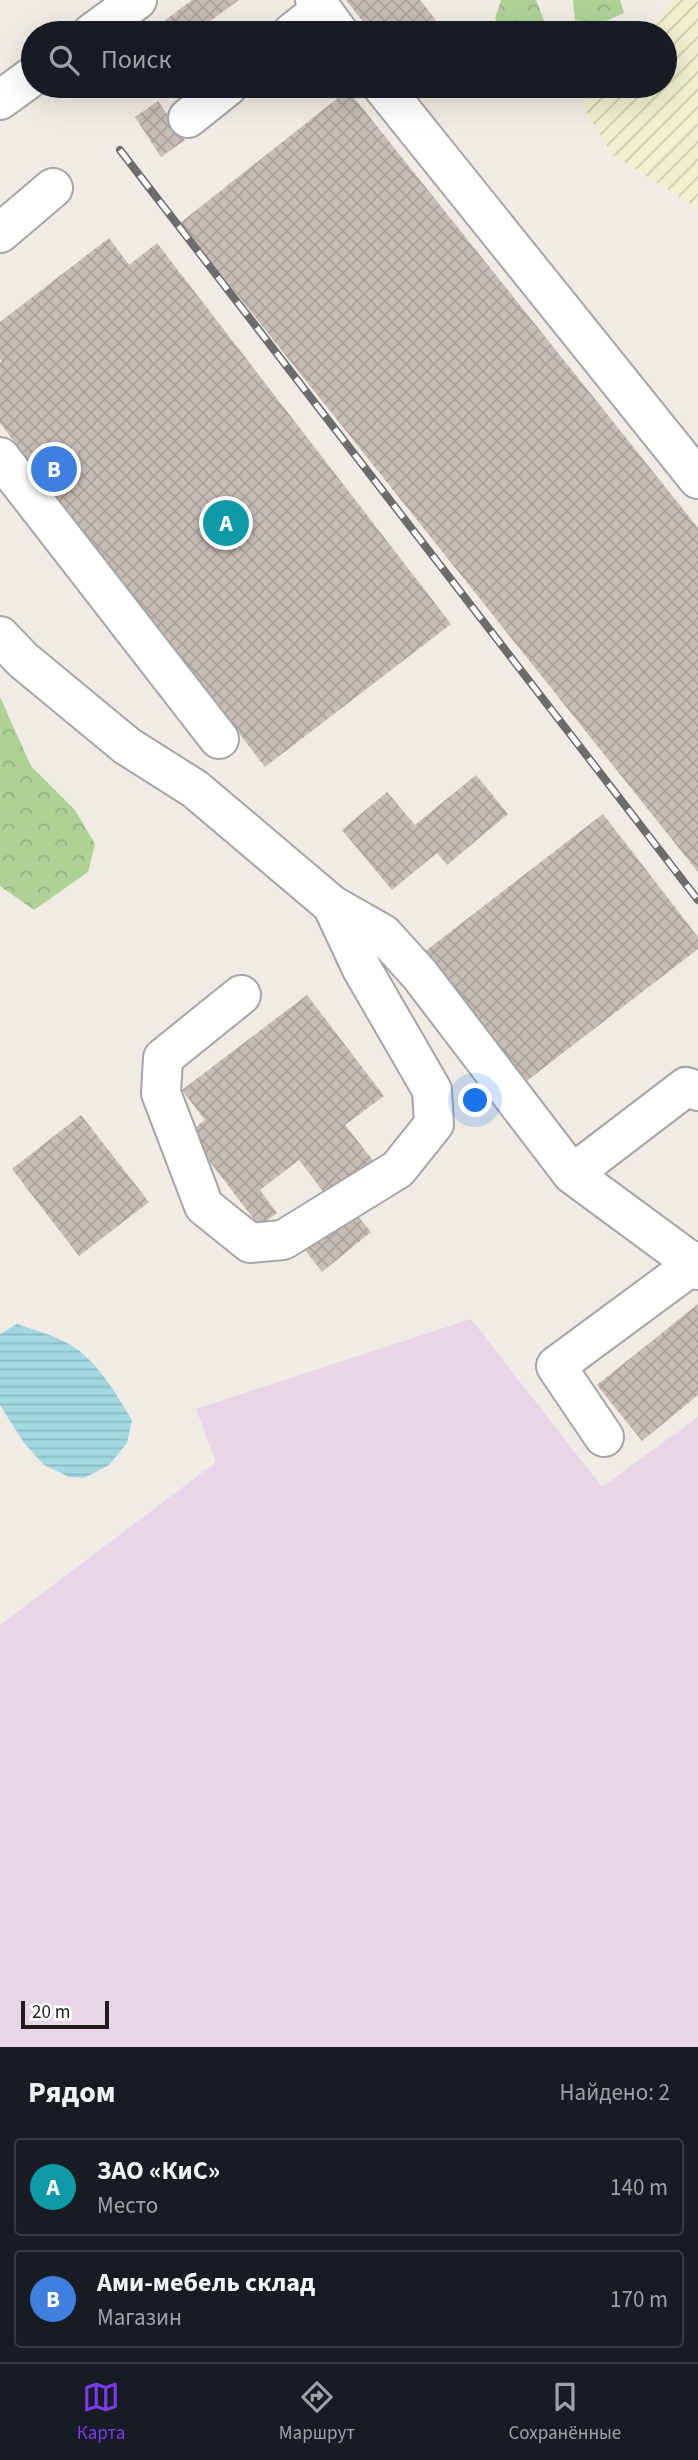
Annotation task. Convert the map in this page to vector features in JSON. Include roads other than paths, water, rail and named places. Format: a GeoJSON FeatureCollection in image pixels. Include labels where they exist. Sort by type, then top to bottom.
{"type":"FeatureCollection","features":[{"type":"Feature","properties":{"kind":"street"},"geometry":{"type":"LineString","coordinates":[[108,21],[137,0]]}},
{"type":"Feature","properties":{"kind":"street"},"geometry":{"type":"LineString","coordinates":[[0,100],[21,85]]}},
{"type":"Feature","properties":{"kind":"street"},"geometry":{"type":"LineString","coordinates":[[188,118],[213,98]]}},
{"type":"Feature","properties":{"kind":"street"},"geometry":{"type":"LineString","coordinates":[[392,98],[698,479]]}},
{"type":"Feature","properties":{"kind":"street"},"geometry":{"type":"LineString","coordinates":[[0,233],[53,188]]}},
{"type":"Feature","properties":{"kind":"street"},"geometry":{"type":"LineString","coordinates":[[0,457],[219,739]]}},
{"type":"Feature","properties":{"kind":"street"},"geometry":{"type":"LineString","coordinates":[[0,636],[23,660],[127,746],[195,789],[332,905],[383,934],[420,975],[572,1174],[697,1265],[556,1366],[604,1437]]}},
{"type":"Feature","properties":{"kind":"street"},"geometry":{"type":"LineString","coordinates":[[241,995],[163,1058],[161,1093],[204,1206],[250,1243],[283,1240],[398,1169],[434,1124],[432,1090],[362,969],[332,905]]}},
{"type":"Feature","properties":{"kind":"street"},"geometry":{"type":"LineString","coordinates":[[572,1174],[686,1087],[698,1091]]}},
{"type":"Feature","properties":{"kind":"water"},"geometry":{"type":"Polygon","coordinates":[[[17,1324],[69,1344],[97,1368],[112,1389],[132,1420],[127,1443],[109,1465],[84,1478],[69,1477],[44,1465],[24,1443],[0,1405],[0,1334],[17,1324]]]}},
{"type":"Feature","properties":{"kind":"railway"},"geometry":{"type":"LineString","coordinates":[[120,150],[698,900]]}},
{"type":"Feature","properties":{"kind":"place","name":"Ами-мебель склад"},"geometry":{"type":"Point","coordinates":[54,469]}},
{"type":"Feature","properties":{"kind":"place","name":"ЗАО «КиС»"},"geometry":{"type":"Point","coordinates":[226,523]}}]}
